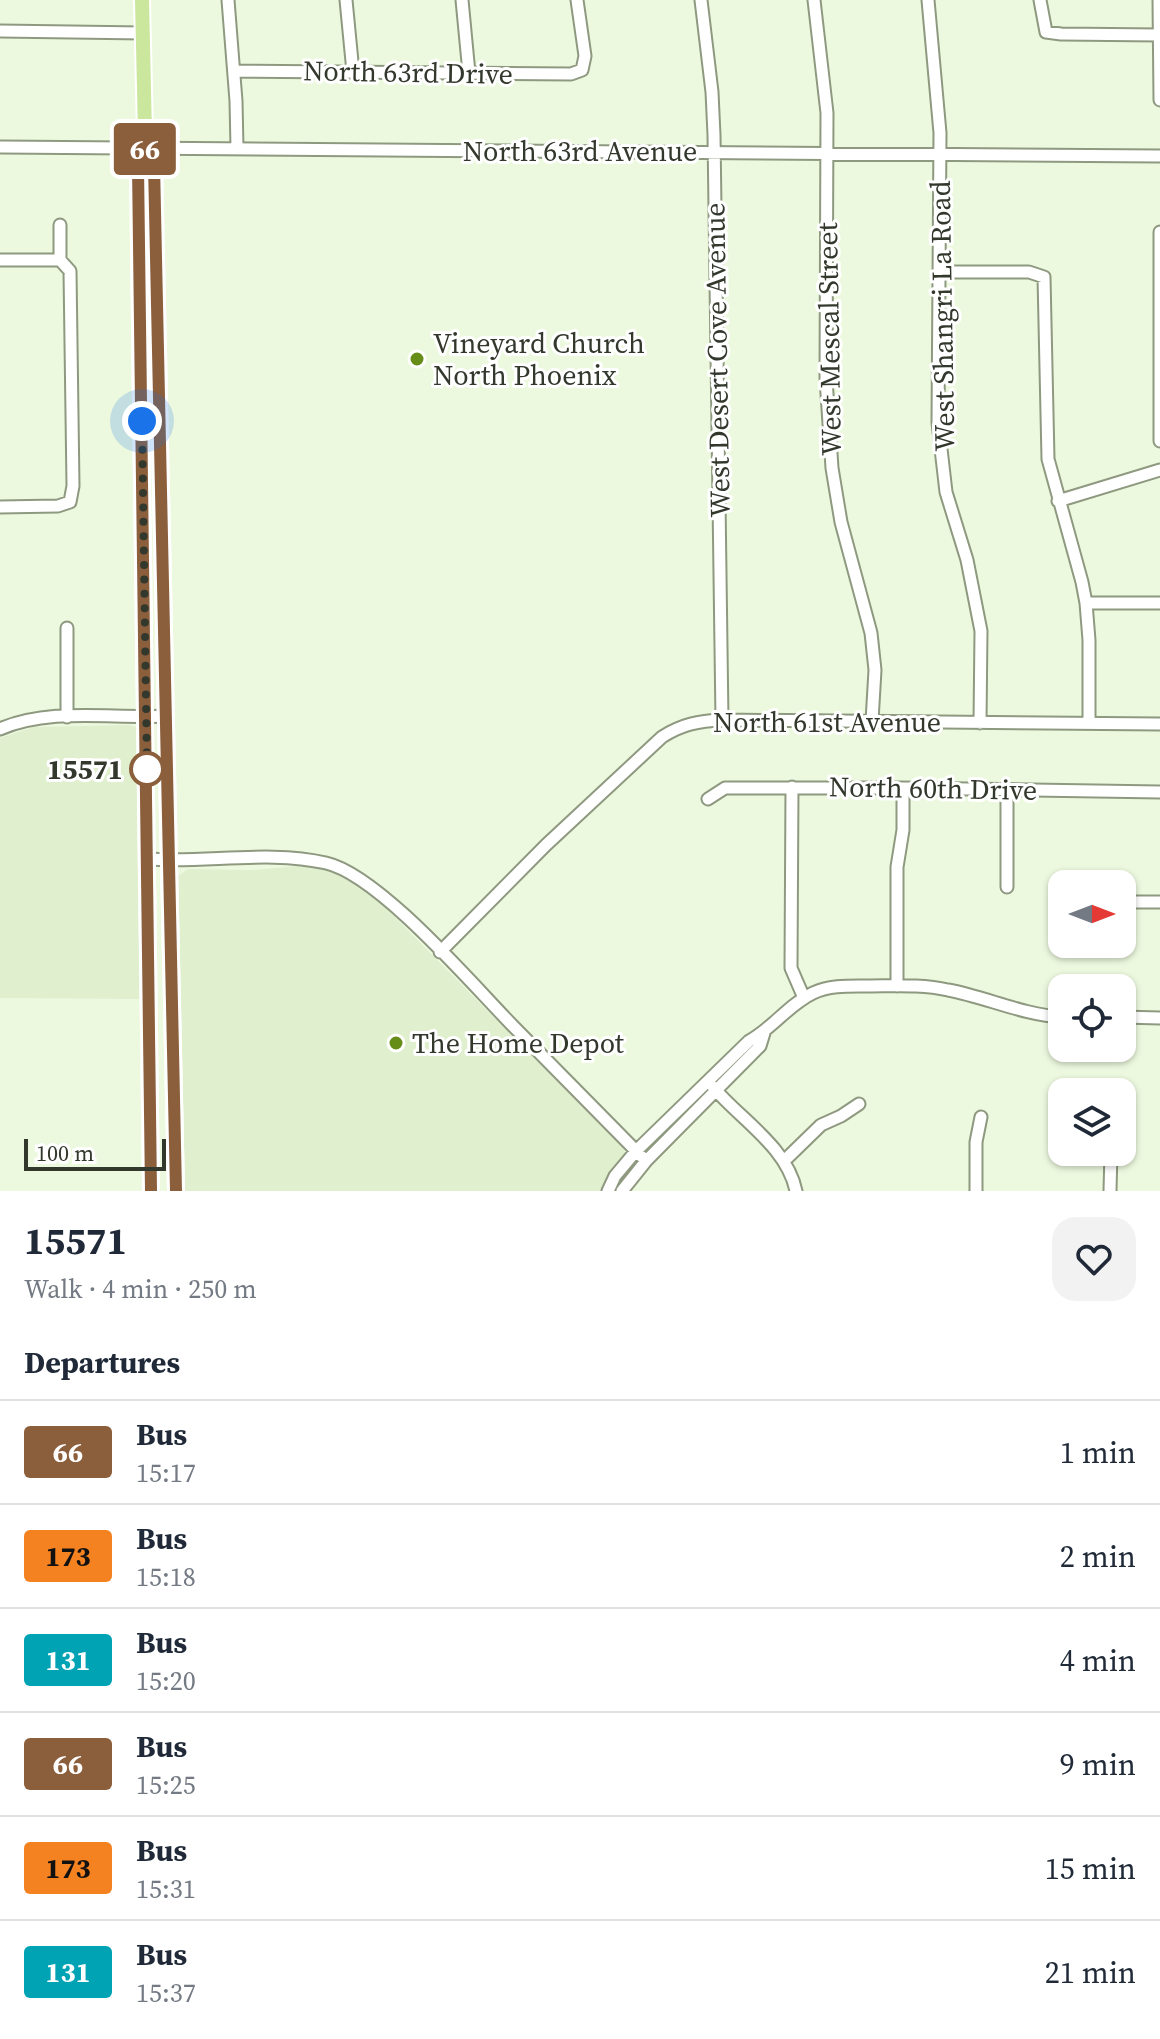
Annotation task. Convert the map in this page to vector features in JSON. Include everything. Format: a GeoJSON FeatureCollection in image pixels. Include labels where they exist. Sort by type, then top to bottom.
{"type":"FeatureCollection","features":[{"type":"Feature","properties":{"kind":"main road"},"geometry":{"type":"LineString","coordinates":[[142,0],[145,148],[138,166],[151,1191]]}},
{"type":"Feature","properties":{"kind":"main road"},"geometry":{"type":"LineString","coordinates":[[145,148],[154,164],[176,1191]]}},
{"type":"Feature","properties":{"kind":"main road"},"geometry":{"type":"LineString","coordinates":[[142,448],[152,478],[153,554],[164,565]]}},
{"type":"Feature","properties":{"kind":"main road"},"geometry":{"type":"LineString","coordinates":[[151,1070],[173,1070]]}},
{"type":"Feature","properties":{"kind":"street"},"geometry":{"type":"LineString","coordinates":[[228,0],[237,148]]}},
{"type":"Feature","properties":{"kind":"street"},"geometry":{"type":"LineString","coordinates":[[346,0],[353,72]]}},
{"type":"Feature","properties":{"kind":"street"},"geometry":{"type":"LineString","coordinates":[[462,0],[469,73]]}},
{"type":"Feature","properties":{"kind":"street","name":"North 63rd Drive"},"geometry":{"type":"LineString","coordinates":[[234,71],[571,74],[582,70],[585,56],[577,0]]}},
{"type":"Feature","properties":{"kind":"street","name":"West Desert Cove Avenue"},"geometry":{"type":"LineString","coordinates":[[701,0],[712,92],[714,152],[722,720]]}},
{"type":"Feature","properties":{"kind":"street","name":"West Mescal Street"},"geometry":{"type":"LineString","coordinates":[[814,0],[827,113],[826,379],[832,468],[841,522],[871,633],[875,670],[872,721]]}},
{"type":"Feature","properties":{"kind":"street","name":"West Shangri La Road"},"geometry":{"type":"LineString","coordinates":[[928,0],[940,154],[938,423],[946,492],[967,560],[981,631],[980,723]]}},
{"type":"Feature","properties":{"kind":"street"},"geometry":{"type":"LineString","coordinates":[[1040,0],[1046,32],[1159,35]]}},
{"type":"Feature","properties":{"kind":"street"},"geometry":{"type":"LineString","coordinates":[[1159,0],[1160,100]]}},
{"type":"Feature","properties":{"kind":"street"},"geometry":{"type":"LineString","coordinates":[[0,31],[143,33]]}},
{"type":"Feature","properties":{"kind":"street","name":"North 63rd Avenue"},"geometry":{"type":"LineString","coordinates":[[0,147],[1160,156]]}},
{"type":"Feature","properties":{"kind":"street"},"geometry":{"type":"LineString","coordinates":[[0,507],[58,506],[70,502],[73,486],[70,271],[60,260],[60,225]]}},
{"type":"Feature","properties":{"kind":"street"},"geometry":{"type":"LineString","coordinates":[[1160,232],[1160,441]]}},
{"type":"Feature","properties":{"kind":"street"},"geometry":{"type":"LineString","coordinates":[[0,260],[60,260]]}},
{"type":"Feature","properties":{"kind":"street"},"geometry":{"type":"LineString","coordinates":[[939,272],[1029,272],[1044,277],[1048,459],[1086,603],[1089,723]]}},
{"type":"Feature","properties":{"kind":"street"},"geometry":{"type":"LineString","coordinates":[[1058,501],[1160,470]]}},
{"type":"Feature","properties":{"kind":"street"},"geometry":{"type":"LineString","coordinates":[[1086,603],[1160,603]]}},
{"type":"Feature","properties":{"kind":"street"},"geometry":{"type":"LineString","coordinates":[[67,628],[67,717]]}},
{"type":"Feature","properties":{"kind":"street"},"geometry":{"type":"LineString","coordinates":[[0,729],[33,719],[166,716]]}},
{"type":"Feature","properties":{"kind":"street","name":"North 61st Avenue"},"geometry":{"type":"LineString","coordinates":[[440,952],[546,845],[662,737],[677,727],[722,720],[1160,724]]}},
{"type":"Feature","properties":{"kind":"street"},"geometry":{"type":"LineString","coordinates":[[792,787],[791,968],[804,998]]}},
{"type":"Feature","properties":{"kind":"street","name":"North 60th Drive"},"geometry":{"type":"LineString","coordinates":[[708,799],[725,788],[1160,792]]}},
{"type":"Feature","properties":{"kind":"street"},"geometry":{"type":"LineString","coordinates":[[897,986],[897,867],[903,830],[903,788]]}},
{"type":"Feature","properties":{"kind":"street"},"geometry":{"type":"LineString","coordinates":[[1007,789],[1007,887]]}},
{"type":"Feature","properties":{"kind":"street"},"geometry":{"type":"LineString","coordinates":[[149,859],[293,858],[329,863],[352,874],[378,892],[440,952],[646,1161]]}},
{"type":"Feature","properties":{"kind":"street"},"geometry":{"type":"LineString","coordinates":[[1136,902],[1160,902]]}},
{"type":"Feature","properties":{"kind":"street"},"geometry":{"type":"LineString","coordinates":[[622,1191],[749,1041],[764,1033],[783,1013],[804,998],[830,987],[946,989],[1048,1015]]}},
{"type":"Feature","properties":{"kind":"street"},"geometry":{"type":"LineString","coordinates":[[1136,1017],[1160,1018]]}},
{"type":"Feature","properties":{"kind":"street"},"geometry":{"type":"LineString","coordinates":[[608,1191],[615,1176],[636,1151],[712,1086]]}},
{"type":"Feature","properties":{"kind":"street"},"geometry":{"type":"LineString","coordinates":[[712,1086],[784,1161],[794,1179],[796,1191]]}},
{"type":"Feature","properties":{"kind":"street"},"geometry":{"type":"LineString","coordinates":[[784,1161],[821,1125],[859,1104]]}},
{"type":"Feature","properties":{"kind":"street"},"geometry":{"type":"LineString","coordinates":[[976,1191],[976,1142],[981,1117]]}},
{"type":"Feature","properties":{"kind":"street"},"geometry":{"type":"LineString","coordinates":[[1110,1191],[1111,1166]]}},
{"type":"Feature","properties":{"kind":"shaded area"},"geometry":{"type":"Polygon","coordinates":[[[129,725],[140,728],[146,999],[0,998],[0,738],[34,727],[129,725]]]}},
{"type":"Feature","properties":{"kind":"shaded area"},"geometry":{"type":"Polygon","coordinates":[[[309,865],[341,874],[369,891],[622,1147],[625,1152],[623,1160],[603,1191],[185,1191],[178,876],[188,869],[253,870],[309,865]]]}},
{"type":"Feature","properties":{"kind":"bus line","name":"66"},"geometry":{"type":"LineString","coordinates":[[151,1191],[138,166],[145,148],[154,164],[162,419],[176,1191]]}},
{"type":"Feature","properties":{"kind":"place","name":"Vineyard Church North Phoenix"},"geometry":{"type":"Point","coordinates":[417,359]}},
{"type":"Feature","properties":{"kind":"place","name":"15571"},"geometry":{"type":"Point","coordinates":[147,769]}},
{"type":"Feature","properties":{"kind":"place","name":"The Home Depot"},"geometry":{"type":"Point","coordinates":[396,1043]}},
{"type":"Feature","properties":{"kind":"route"},"geometry":{"type":"LineString","coordinates":[[142,421],[147,769]]}}]}
